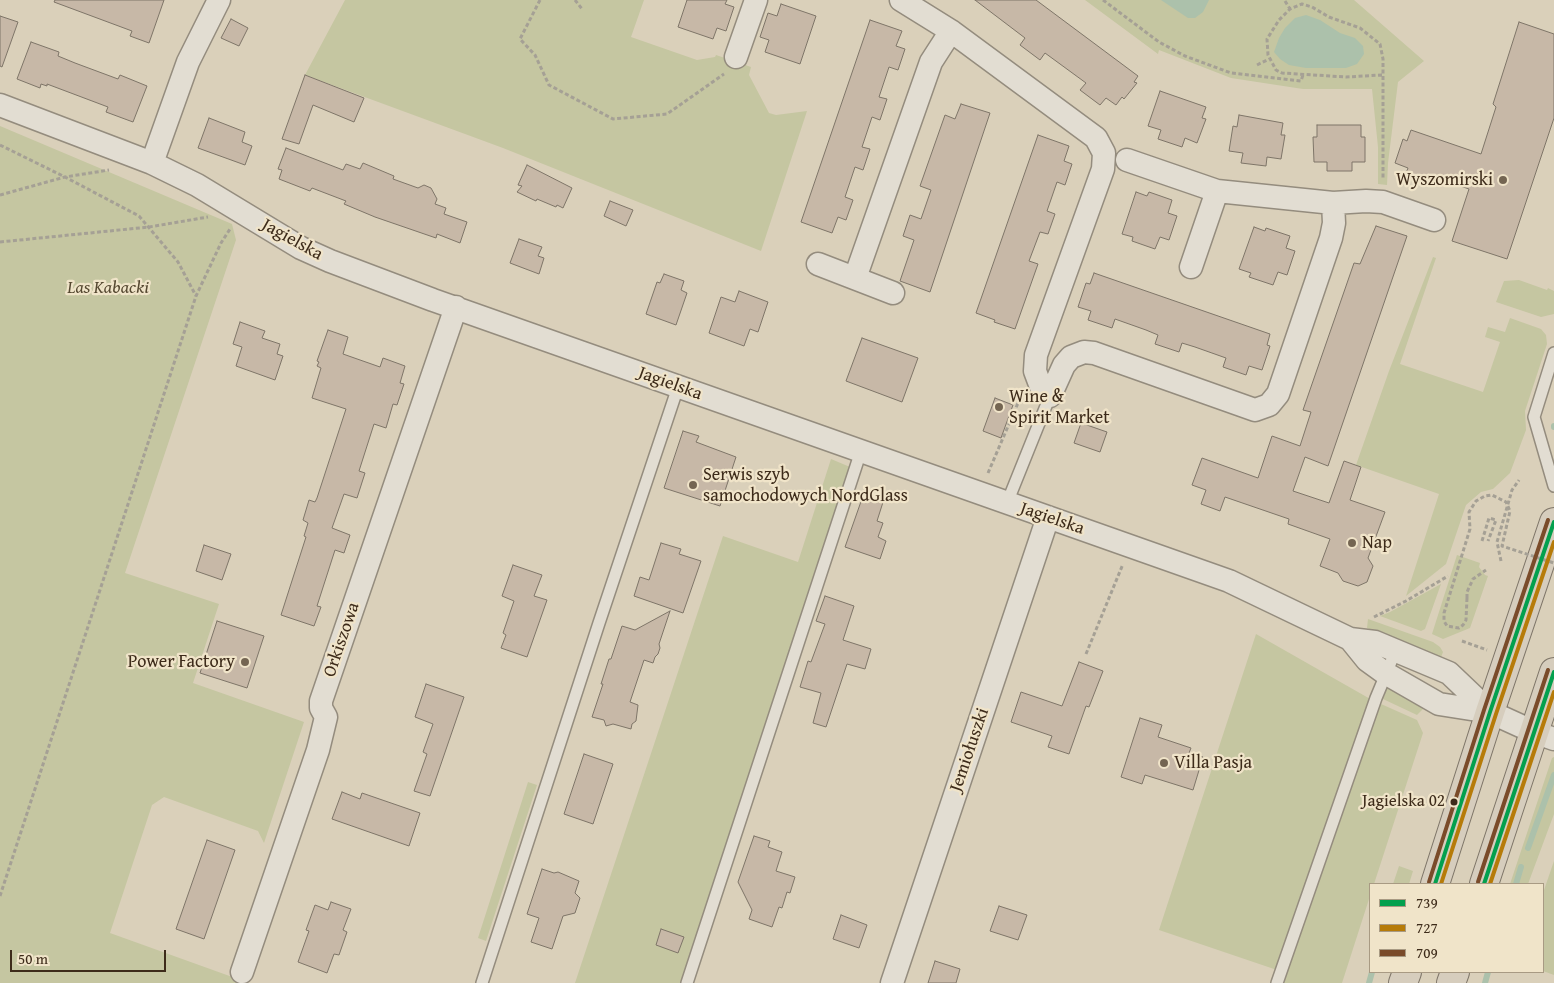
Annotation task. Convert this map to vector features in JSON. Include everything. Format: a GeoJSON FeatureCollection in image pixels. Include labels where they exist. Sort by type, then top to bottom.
{"type":"FeatureCollection","features":[{"type":"Feature","properties":{"kind":"main road"},"geometry":{"type":"LineString","coordinates":[[1435,883],[1554,522]]}},
{"type":"Feature","properties":{"kind":"main road"},"geometry":{"type":"LineString","coordinates":[[1484,883],[1544,735],[1554,672]]}},
{"type":"Feature","properties":{"kind":"street"},"geometry":{"type":"LineString","coordinates":[[152,163],[188,62],[219,0]]}},
{"type":"Feature","properties":{"kind":"street"},"geometry":{"type":"LineString","coordinates":[[736,57],[756,0]]}},
{"type":"Feature","properties":{"kind":"street"},"geometry":{"type":"LineString","coordinates":[[901,0],[951,30],[1096,138],[1104,153],[1103,169],[1036,355],[1035,371],[1041,387],[1050,396],[1064,365],[1071,357],[1084,352],[1255,410],[1269,405],[1278,394],[1330,238],[1334,223],[1333,203]]}},
{"type":"Feature","properties":{"kind":"street"},"geometry":{"type":"LineString","coordinates":[[855,278],[931,62],[951,30]]}},
{"type":"Feature","properties":{"kind":"street","name":"Jagielska"},"geometry":{"type":"LineString","coordinates":[[0,105],[152,163],[197,185],[294,244],[322,258],[678,387],[1230,581],[1350,639],[1376,642],[1449,673],[1490,712]]}},
{"type":"Feature","properties":{"kind":"street"},"geometry":{"type":"LineString","coordinates":[[1127,160],[1217,191],[1333,203],[1383,202],[1434,220]]}},
{"type":"Feature","properties":{"kind":"street"},"geometry":{"type":"LineString","coordinates":[[1191,267],[1217,191]]}},
{"type":"Feature","properties":{"kind":"street"},"geometry":{"type":"LineString","coordinates":[[818,264],[893,293]]}},
{"type":"Feature","properties":{"kind":"street","name":"Orkiszowa"},"geometry":{"type":"LineString","coordinates":[[242,972],[318,750],[326,717],[321,708],[321,701],[456,308]]}},
{"type":"Feature","properties":{"kind":"street","name":"Jemiołuszki"},"geometry":{"type":"LineString","coordinates":[[892,983],[1048,517]]}},
{"type":"Feature","properties":{"kind":"street","name":"Jagielska"},"geometry":{"type":"LineString","coordinates":[[1350,639],[1367,660],[1385,673],[1439,704],[1490,712],[1544,735]]}},
{"type":"Feature","properties":{"kind":"lane"},"geometry":{"type":"LineString","coordinates":[[1554,353],[1535,412],[1536,428],[1554,486]]}},
{"type":"Feature","properties":{"kind":"lane"},"geometry":{"type":"LineString","coordinates":[[482,983],[678,387]]}},
{"type":"Feature","properties":{"kind":"lane"},"geometry":{"type":"LineString","coordinates":[[1007,503],[1050,396]]}},
{"type":"Feature","properties":{"kind":"lane"},"geometry":{"type":"LineString","coordinates":[[687,983],[860,451]]}},
{"type":"Feature","properties":{"kind":"lane"},"geometry":{"type":"LineString","coordinates":[[1277,983],[1385,673],[1396,650]]}},
{"type":"Feature","properties":{"kind":"path"},"geometry":{"type":"LineString","coordinates":[[540,0],[520,39],[535,55],[549,84],[613,119],[667,114],[722,76],[734,64],[736,57]]}},
{"type":"Feature","properties":{"kind":"path"},"geometry":{"type":"LineString","coordinates":[[575,0],[582,9]]}},
{"type":"Feature","properties":{"kind":"path"},"geometry":{"type":"LineString","coordinates":[[1103,0],[1159,42],[1185,56],[1232,73],[1301,81],[1303,75]]}},
{"type":"Feature","properties":{"kind":"path"},"geometry":{"type":"LineString","coordinates":[[1285,1],[1290,9]]}},
{"type":"Feature","properties":{"kind":"path"},"geometry":{"type":"LineString","coordinates":[[1382,75],[1346,77],[1282,73],[1276,70],[1269,59],[1266,48],[1267,39],[1279,20],[1290,9],[1302,4],[1360,28],[1380,44],[1383,59],[1383,202]]}},
{"type":"Feature","properties":{"kind":"path"},"geometry":{"type":"LineString","coordinates":[[1257,65],[1269,59]]}},
{"type":"Feature","properties":{"kind":"path"},"geometry":{"type":"LineString","coordinates":[[0,145],[65,176],[139,216],[178,262],[196,296]]}},
{"type":"Feature","properties":{"kind":"path"},"geometry":{"type":"LineString","coordinates":[[0,195],[65,176],[113,169]]}},
{"type":"Feature","properties":{"kind":"path"},"geometry":{"type":"LineString","coordinates":[[0,242],[149,227],[241,211]]}},
{"type":"Feature","properties":{"kind":"path"},"geometry":{"type":"LineString","coordinates":[[0,896],[196,296],[221,242],[241,211]]}},
{"type":"Feature","properties":{"kind":"path"},"geometry":{"type":"LineString","coordinates":[[985,482],[1023,391],[1035,371]]}},
{"type":"Feature","properties":{"kind":"path"},"geometry":{"type":"LineString","coordinates":[[1501,561],[1497,542],[1512,490],[1519,480]]}},
{"type":"Feature","properties":{"kind":"path"},"geometry":{"type":"LineString","coordinates":[[1486,570],[1473,579],[1467,592],[1466,620],[1463,625],[1459,628],[1447,626],[1444,621],[1444,614],[1470,529],[1469,512],[1473,504],[1479,499],[1492,495],[1506,502],[1510,511],[1502,546],[1554,563]]}},
{"type":"Feature","properties":{"kind":"path"},"geometry":{"type":"LineString","coordinates":[[1482,541],[1490,518],[1496,520],[1488,541]]}},
{"type":"Feature","properties":{"kind":"path"},"geometry":{"type":"LineString","coordinates":[[1374,618],[1448,576]]}},
{"type":"Feature","properties":{"kind":"path"},"geometry":{"type":"LineString","coordinates":[[1086,654],[1116,584]]}},
{"type":"Feature","properties":{"kind":"green space"},"geometry":{"type":"Polygon","coordinates":[[[345,0],[644,0],[631,37],[697,60],[715,57],[716,55],[751,67],[749,75],[769,113],[776,115],[807,111],[761,251],[503,148],[305,75],[345,0]]]}},
{"type":"Feature","properties":{"kind":"green space"},"geometry":{"type":"Polygon","coordinates":[[[1085,0],[1354,0],[1424,61],[1398,82],[1387,185],[1378,184],[1378,147],[1372,89],[1303,89],[1231,78],[1159,50],[1158,54],[1085,0]]]}},
{"type":"Feature","properties":{"kind":"green space","name":"Las Kabacki"},"geometry":{"type":"Polygon","coordinates":[[[0,126],[232,224],[236,240],[125,573],[219,604],[193,683],[304,722],[264,843],[258,831],[164,797],[152,805],[110,933],[249,983],[0,983],[0,126]]]}},
{"type":"Feature","properties":{"kind":"green space"},"geometry":{"type":"Polygon","coordinates":[[[1433,257],[1436,258],[1400,364],[1483,392],[1500,342],[1485,337],[1488,327],[1505,332],[1510,318],[1541,329],[1546,335],[1547,344],[1525,411],[1526,430],[1510,473],[1493,489],[1481,492],[1466,505],[1446,564],[1406,596],[1439,494],[1356,465],[1389,371],[1433,257]]]}},
{"type":"Feature","properties":{"kind":"green space"},"geometry":{"type":"Polygon","coordinates":[[[1519,280],[1554,291],[1554,314],[1541,317],[1496,302],[1504,281],[1519,280]]]}},
{"type":"Feature","properties":{"kind":"green space"},"geometry":{"type":"Polygon","coordinates":[[[831,459],[850,467],[681,983],[575,983],[723,536],[798,562],[831,459]]]}},
{"type":"Feature","properties":{"kind":"green space"},"geometry":{"type":"Polygon","coordinates":[[[1457,555],[1480,563],[1479,567],[1488,576],[1470,628],[1443,639],[1432,634],[1457,555]]]}},
{"type":"Feature","properties":{"kind":"green space"},"geometry":{"type":"Polygon","coordinates":[[[1441,584],[1425,629],[1421,631],[1380,616],[1390,612],[1441,584]]]}},
{"type":"Feature","properties":{"kind":"green space"},"geometry":{"type":"Polygon","coordinates":[[[1368,619],[1433,642],[1443,652],[1440,660],[1367,628],[1368,619]]]}},
{"type":"Feature","properties":{"kind":"green space"},"geometry":{"type":"Polygon","coordinates":[[[1256,634],[1372,700],[1417,720],[1423,733],[1374,883],[1369,883],[1369,899],[1342,983],[1272,983],[1277,970],[1159,930],[1256,634]]]}},
{"type":"Feature","properties":{"kind":"green space"},"geometry":{"type":"Polygon","coordinates":[[[1387,688],[1425,707],[1417,715],[1383,699],[1387,688]]]}},
{"type":"Feature","properties":{"kind":"green space"},"geometry":{"type":"Polygon","coordinates":[[[1554,757],[1554,814],[1528,883],[1510,883],[1552,758],[1554,757]]]}},
{"type":"Feature","properties":{"kind":"green space"},"geometry":{"type":"Polygon","coordinates":[[[528,782],[537,785],[486,941],[478,938],[528,782]]]}},
{"type":"Feature","properties":{"kind":"green space"},"geometry":{"type":"Polygon","coordinates":[[[1554,861],[1554,975],[1544,971],[1544,890],[1554,861]]]}},
{"type":"Feature","properties":{"kind":"green space"},"geometry":{"type":"Polygon","coordinates":[[[1399,866],[1413,871],[1409,883],[1393,883],[1399,866]]]}},
{"type":"Feature","properties":{"kind":"shaded area"},"geometry":{"type":"Polygon","coordinates":[[[1161,0],[1209,0],[1203,12],[1195,18],[1188,18],[1161,0]]]}},
{"type":"Feature","properties":{"kind":"shaded area"},"geometry":{"type":"Polygon","coordinates":[[[1306,15],[1320,20],[1340,33],[1355,38],[1363,46],[1364,54],[1357,64],[1346,68],[1306,68],[1289,65],[1280,59],[1274,52],[1279,38],[1285,28],[1295,18],[1306,15]]]}},
{"type":"Feature","properties":{"kind":"building"},"geometry":{"type":"Polygon","coordinates":[[[55,0],[164,0],[149,43],[130,36],[132,31],[54,2],[55,0]]]}},
{"type":"Feature","properties":{"kind":"building"},"geometry":{"type":"Polygon","coordinates":[[[687,0],[727,0],[725,4],[734,7],[726,31],[717,28],[713,39],[678,27],[687,0]]]}},
{"type":"Feature","properties":{"kind":"building"},"geometry":{"type":"Polygon","coordinates":[[[975,0],[1036,0],[1138,76],[1134,82],[1137,83],[1124,99],[1122,97],[1116,105],[1106,98],[1100,105],[1080,90],[1086,83],[1045,53],[1040,60],[1020,45],[1025,38],[975,0]]]}},
{"type":"Feature","properties":{"kind":"building"},"geometry":{"type":"Polygon","coordinates":[[[781,4],[816,16],[800,64],[765,52],[769,40],[760,37],[768,13],[777,16],[781,4]]]}},
{"type":"Feature","properties":{"kind":"building"},"geometry":{"type":"Polygon","coordinates":[[[0,16],[18,22],[2,67],[0,66],[0,16]]]}},
{"type":"Feature","properties":{"kind":"building"},"geometry":{"type":"Polygon","coordinates":[[[231,19],[248,28],[239,46],[221,38],[231,19]]]}},
{"type":"Feature","properties":{"kind":"building"},"geometry":{"type":"Polygon","coordinates":[[[870,20],[902,31],[896,46],[905,49],[898,70],[889,67],[879,97],[887,99],[880,120],[872,117],[862,147],[870,149],[863,170],[855,167],[845,197],[853,200],[846,220],[838,217],[832,233],[801,222],[870,20]]]}},
{"type":"Feature","properties":{"kind":"building","name":"Wyszomirski"},"geometry":{"type":"Polygon","coordinates":[[[1519,22],[1554,34],[1554,118],[1507,259],[1452,241],[1469,189],[1432,176],[1429,185],[1405,176],[1408,168],[1395,163],[1403,139],[1407,141],[1411,130],[1481,154],[1496,107],[1493,104],[1519,22]]]}},
{"type":"Feature","properties":{"kind":"building"},"geometry":{"type":"Polygon","coordinates":[[[31,42],[59,52],[58,56],[75,63],[118,79],[120,75],[147,86],[133,122],[106,112],[108,107],[47,84],[47,86],[41,84],[40,88],[17,79],[31,42]]]}},
{"type":"Feature","properties":{"kind":"building"},"geometry":{"type":"Polygon","coordinates":[[[305,75],[364,98],[354,122],[313,105],[299,144],[282,139],[305,75]]]}},
{"type":"Feature","properties":{"kind":"building"},"geometry":{"type":"Polygon","coordinates":[[[1160,91],[1206,107],[1202,118],[1206,119],[1197,143],[1185,138],[1182,147],[1158,139],[1161,130],[1148,126],[1160,91]]]}},
{"type":"Feature","properties":{"kind":"building"},"geometry":{"type":"Polygon","coordinates":[[[961,104],[990,113],[930,292],[900,281],[914,240],[903,236],[910,215],[921,219],[931,190],[920,186],[945,115],[955,119],[961,104]]]}},
{"type":"Feature","properties":{"kind":"building"},"geometry":{"type":"Polygon","coordinates":[[[1239,115],[1283,123],[1281,135],[1285,135],[1281,159],[1267,157],[1266,166],[1241,163],[1243,153],[1229,151],[1233,126],[1237,127],[1239,115]]]}},
{"type":"Feature","properties":{"kind":"building"},"geometry":{"type":"Polygon","coordinates":[[[209,118],[245,132],[242,142],[252,146],[245,165],[198,148],[209,118]]]}},
{"type":"Feature","properties":{"kind":"building"},"geometry":{"type":"Polygon","coordinates":[[[1317,125],[1361,125],[1361,137],[1365,137],[1365,162],[1352,162],[1352,171],[1327,171],[1327,162],[1314,162],[1313,137],[1317,137],[1317,125]]]}},
{"type":"Feature","properties":{"kind":"building"},"geometry":{"type":"Polygon","coordinates":[[[1038,135],[1069,146],[1064,161],[1072,164],[1065,185],[1057,182],[1047,211],[1055,214],[1048,234],[1040,232],[1029,261],[1038,264],[1015,329],[976,313],[1038,135]]]}},
{"type":"Feature","properties":{"kind":"building"},"geometry":{"type":"Polygon","coordinates":[[[286,148],[343,170],[346,164],[360,169],[363,163],[394,176],[393,179],[418,188],[424,185],[431,188],[437,199],[435,204],[446,208],[444,214],[467,222],[460,243],[437,234],[436,238],[375,217],[344,204],[346,201],[312,188],[310,191],[279,179],[282,170],[278,169],[286,148]]]}},
{"type":"Feature","properties":{"kind":"building"},"geometry":{"type":"Polygon","coordinates":[[[527,165],[572,188],[563,208],[537,199],[536,201],[517,192],[522,186],[518,185],[527,165]]]}},
{"type":"Feature","properties":{"kind":"building"},"geometry":{"type":"Polygon","coordinates":[[[1136,192],[1147,196],[1149,192],[1172,200],[1168,213],[1177,216],[1169,240],[1160,237],[1155,249],[1132,241],[1133,237],[1122,234],[1136,192]]]}},
{"type":"Feature","properties":{"kind":"building"},"geometry":{"type":"Polygon","coordinates":[[[610,201],[633,210],[626,226],[604,216],[610,201]]]}},
{"type":"Feature","properties":{"kind":"building"},"geometry":{"type":"Polygon","coordinates":[[[1376,226],[1407,236],[1328,466],[1305,457],[1293,491],[1329,503],[1344,461],[1361,467],[1350,500],[1385,512],[1368,558],[1373,566],[1367,582],[1358,586],[1343,581],[1338,573],[1320,566],[1330,539],[1288,524],[1289,519],[1225,497],[1220,511],[1201,504],[1206,490],[1192,485],[1202,458],[1258,478],[1272,436],[1300,446],[1311,412],[1303,410],[1354,263],[1360,264],[1376,226]]]}},
{"type":"Feature","properties":{"kind":"building"},"geometry":{"type":"Polygon","coordinates":[[[1254,227],[1265,231],[1266,228],[1290,236],[1286,248],[1295,251],[1287,275],[1278,272],[1273,285],[1249,277],[1251,273],[1239,269],[1254,227]]]}},
{"type":"Feature","properties":{"kind":"building"},"geometry":{"type":"Polygon","coordinates":[[[519,239],[542,247],[538,256],[544,258],[539,274],[510,263],[519,239]]]}},
{"type":"Feature","properties":{"kind":"building"},"geometry":{"type":"Polygon","coordinates":[[[1094,273],[1270,334],[1267,345],[1270,346],[1262,370],[1249,366],[1246,375],[1223,367],[1226,358],[1182,343],[1179,352],[1155,344],[1158,335],[1115,319],[1112,328],[1088,320],[1091,311],[1078,307],[1086,283],[1090,284],[1094,273]]]}},
{"type":"Feature","properties":{"kind":"building"},"geometry":{"type":"Polygon","coordinates":[[[664,274],[684,281],[681,290],[687,293],[676,325],[646,314],[657,282],[660,283],[664,274]]]}},
{"type":"Feature","properties":{"kind":"building"},"geometry":{"type":"Polygon","coordinates":[[[739,291],[768,302],[758,332],[750,329],[744,346],[709,333],[721,297],[735,302],[739,291]]]}},
{"type":"Feature","properties":{"kind":"building"},"geometry":{"type":"Polygon","coordinates":[[[240,322],[265,331],[262,338],[280,344],[277,354],[283,356],[275,380],[236,366],[242,347],[233,344],[240,322]]]}},
{"type":"Feature","properties":{"kind":"building"},"geometry":{"type":"Polygon","coordinates":[[[328,330],[348,337],[343,354],[380,367],[383,358],[405,366],[400,383],[404,384],[397,405],[393,404],[386,428],[374,424],[359,471],[365,473],[357,498],[344,494],[332,528],[350,535],[344,553],[335,550],[317,606],[321,607],[314,626],[281,615],[306,537],[304,536],[308,523],[303,520],[309,500],[315,502],[317,498],[346,409],[312,398],[321,368],[317,366],[319,362],[317,361],[328,330]]]}},
{"type":"Feature","properties":{"kind":"building"},"geometry":{"type":"Polygon","coordinates":[[[862,338],[918,358],[902,402],[846,381],[862,338]]]}},
{"type":"Feature","properties":{"kind":"building"},"geometry":{"type":"Polygon","coordinates":[[[995,398],[1013,405],[1001,438],[983,431],[995,398]]]}},
{"type":"Feature","properties":{"kind":"building"},"geometry":{"type":"Polygon","coordinates":[[[1081,423],[1107,432],[1100,452],[1074,443],[1081,423]]]}},
{"type":"Feature","properties":{"kind":"building"},"geometry":{"type":"Polygon","coordinates":[[[683,431],[699,436],[696,442],[736,457],[720,506],[664,488],[683,431]]]}},
{"type":"Feature","properties":{"kind":"building"},"geometry":{"type":"Polygon","coordinates":[[[864,493],[884,499],[877,521],[883,523],[878,537],[886,541],[880,559],[845,547],[864,493]]]}},
{"type":"Feature","properties":{"kind":"building"},"geometry":{"type":"Polygon","coordinates":[[[661,543],[681,549],[679,554],[701,561],[683,613],[634,596],[640,577],[649,580],[661,543]]]}},
{"type":"Feature","properties":{"kind":"building"},"geometry":{"type":"Polygon","coordinates":[[[204,545],[231,554],[222,580],[196,571],[204,545]]]}},
{"type":"Feature","properties":{"kind":"building"},"geometry":{"type":"Polygon","coordinates":[[[513,565],[542,575],[534,596],[547,600],[527,657],[501,648],[506,635],[503,633],[514,601],[502,596],[513,565]]]}},
{"type":"Feature","properties":{"kind":"building"},"geometry":{"type":"Polygon","coordinates":[[[825,596],[854,606],[843,640],[871,649],[865,669],[847,664],[826,727],[813,723],[821,693],[800,687],[808,661],[811,662],[825,624],[816,621],[825,596]]]}},
{"type":"Feature","properties":{"kind":"building"},"geometry":{"type":"Polygon","coordinates":[[[670,611],[659,644],[658,654],[653,663],[644,660],[630,702],[638,705],[636,721],[632,724],[631,729],[613,724],[606,726],[604,720],[592,717],[609,659],[611,659],[622,626],[635,630],[670,611]]]}},
{"type":"Feature","properties":{"kind":"building"},"geometry":{"type":"Polygon","coordinates":[[[217,621],[264,636],[247,688],[200,673],[217,621]]]}},
{"type":"Feature","properties":{"kind":"building"},"geometry":{"type":"Polygon","coordinates":[[[1079,662],[1103,671],[1089,707],[1086,706],[1069,754],[1048,747],[1052,736],[1011,722],[1021,692],[1062,706],[1079,662]]]}},
{"type":"Feature","properties":{"kind":"building"},"geometry":{"type":"Polygon","coordinates":[[[426,684],[464,697],[430,796],[414,791],[427,754],[423,752],[433,724],[415,717],[426,684]]]}},
{"type":"Feature","properties":{"kind":"building"},"geometry":{"type":"Polygon","coordinates":[[[1140,718],[1162,725],[1158,737],[1191,748],[1189,753],[1203,757],[1193,790],[1145,775],[1142,784],[1121,777],[1140,718]]]}},
{"type":"Feature","properties":{"kind":"building"},"geometry":{"type":"Polygon","coordinates":[[[584,754],[613,764],[593,824],[564,814],[584,754]]]}},
{"type":"Feature","properties":{"kind":"building"},"geometry":{"type":"Polygon","coordinates":[[[342,792],[360,799],[362,793],[420,813],[409,846],[332,819],[342,792]]]}},
{"type":"Feature","properties":{"kind":"building"},"geometry":{"type":"Polygon","coordinates":[[[754,836],[770,841],[768,847],[782,852],[776,871],[795,877],[790,893],[787,892],[782,908],[779,907],[772,927],[749,919],[752,910],[738,882],[754,836]]]}},
{"type":"Feature","properties":{"kind":"building"},"geometry":{"type":"Polygon","coordinates":[[[207,840],[235,850],[204,939],[176,929],[207,840]]]}},
{"type":"Feature","properties":{"kind":"building"},"geometry":{"type":"Polygon","coordinates":[[[542,869],[554,873],[558,872],[579,881],[575,893],[580,898],[575,913],[563,916],[552,949],[531,942],[539,918],[527,914],[542,869]]]}},
{"type":"Feature","properties":{"kind":"building"},"geometry":{"type":"Polygon","coordinates":[[[331,902],[351,909],[343,930],[347,932],[339,955],[334,954],[327,973],[298,962],[309,931],[306,930],[315,905],[328,910],[331,902]]]}},
{"type":"Feature","properties":{"kind":"building"},"geometry":{"type":"Polygon","coordinates":[[[999,906],[1027,915],[1018,940],[990,931],[999,906]]]}},
{"type":"Feature","properties":{"kind":"building"},"geometry":{"type":"Polygon","coordinates":[[[841,915],[867,925],[859,948],[833,939],[841,915]]]}},
{"type":"Feature","properties":{"kind":"building"},"geometry":{"type":"Polygon","coordinates":[[[661,929],[684,937],[678,953],[656,945],[661,929]]]}},
{"type":"Feature","properties":{"kind":"building"},"geometry":{"type":"Polygon","coordinates":[[[935,961],[960,969],[956,983],[928,983],[935,961]]]}},
{"type":"Feature","properties":{"kind":"waterway"},"geometry":{"type":"LineString","coordinates":[[1528,848],[1554,775]]}},
{"type":"Feature","properties":{"kind":"waterway"},"geometry":{"type":"LineString","coordinates":[[1516,883],[1521,867]]}},
{"type":"Feature","properties":{"kind":"waterway"},"geometry":{"type":"LineString","coordinates":[[1369,983],[1372,973]]}},
{"type":"Feature","properties":{"kind":"waterway"},"geometry":{"type":"LineString","coordinates":[[1485,983],[1488,973]]}},
{"type":"Feature","properties":{"kind":"transit line","name":"709"},"geometry":{"type":"LineString","coordinates":[[1429,882],[1548,520]]}},
{"type":"Feature","properties":{"kind":"transit line","name":"739"},"geometry":{"type":"LineString","coordinates":[[1435,883],[1554,522]]}},
{"type":"Feature","properties":{"kind":"transit line","name":"727"},"geometry":{"type":"LineString","coordinates":[[1441,883],[1554,542]]}},
{"type":"Feature","properties":{"kind":"transit line","name":"709"},"geometry":{"type":"LineString","coordinates":[[1478,882],[1548,670]]}},
{"type":"Feature","properties":{"kind":"transit line","name":"739"},"geometry":{"type":"LineString","coordinates":[[1484,883],[1554,672]]}},
{"type":"Feature","properties":{"kind":"transit line","name":"727"},"geometry":{"type":"LineString","coordinates":[[1490,883],[1554,692]]}},
{"type":"Feature","properties":{"kind":"place","name":"Wyszomirski"},"geometry":{"type":"Point","coordinates":[1503,180]}},
{"type":"Feature","properties":{"kind":"place","name":"Wine & Spirit Market"},"geometry":{"type":"Point","coordinates":[999,407]}},
{"type":"Feature","properties":{"kind":"place","name":"Serwis szyb samochodowych NordGlass"},"geometry":{"type":"Point","coordinates":[693,485]}},
{"type":"Feature","properties":{"kind":"place","name":"Nap"},"geometry":{"type":"Point","coordinates":[1352,543]}},
{"type":"Feature","properties":{"kind":"place","name":"Power Factory"},"geometry":{"type":"Point","coordinates":[245,662]}},
{"type":"Feature","properties":{"kind":"place","name":"Villa Pasja"},"geometry":{"type":"Point","coordinates":[1164,763]}},
{"type":"Feature","properties":{"kind":"place","name":"Jagielska 02"},"geometry":{"type":"Point","coordinates":[1454,802]}}]}
